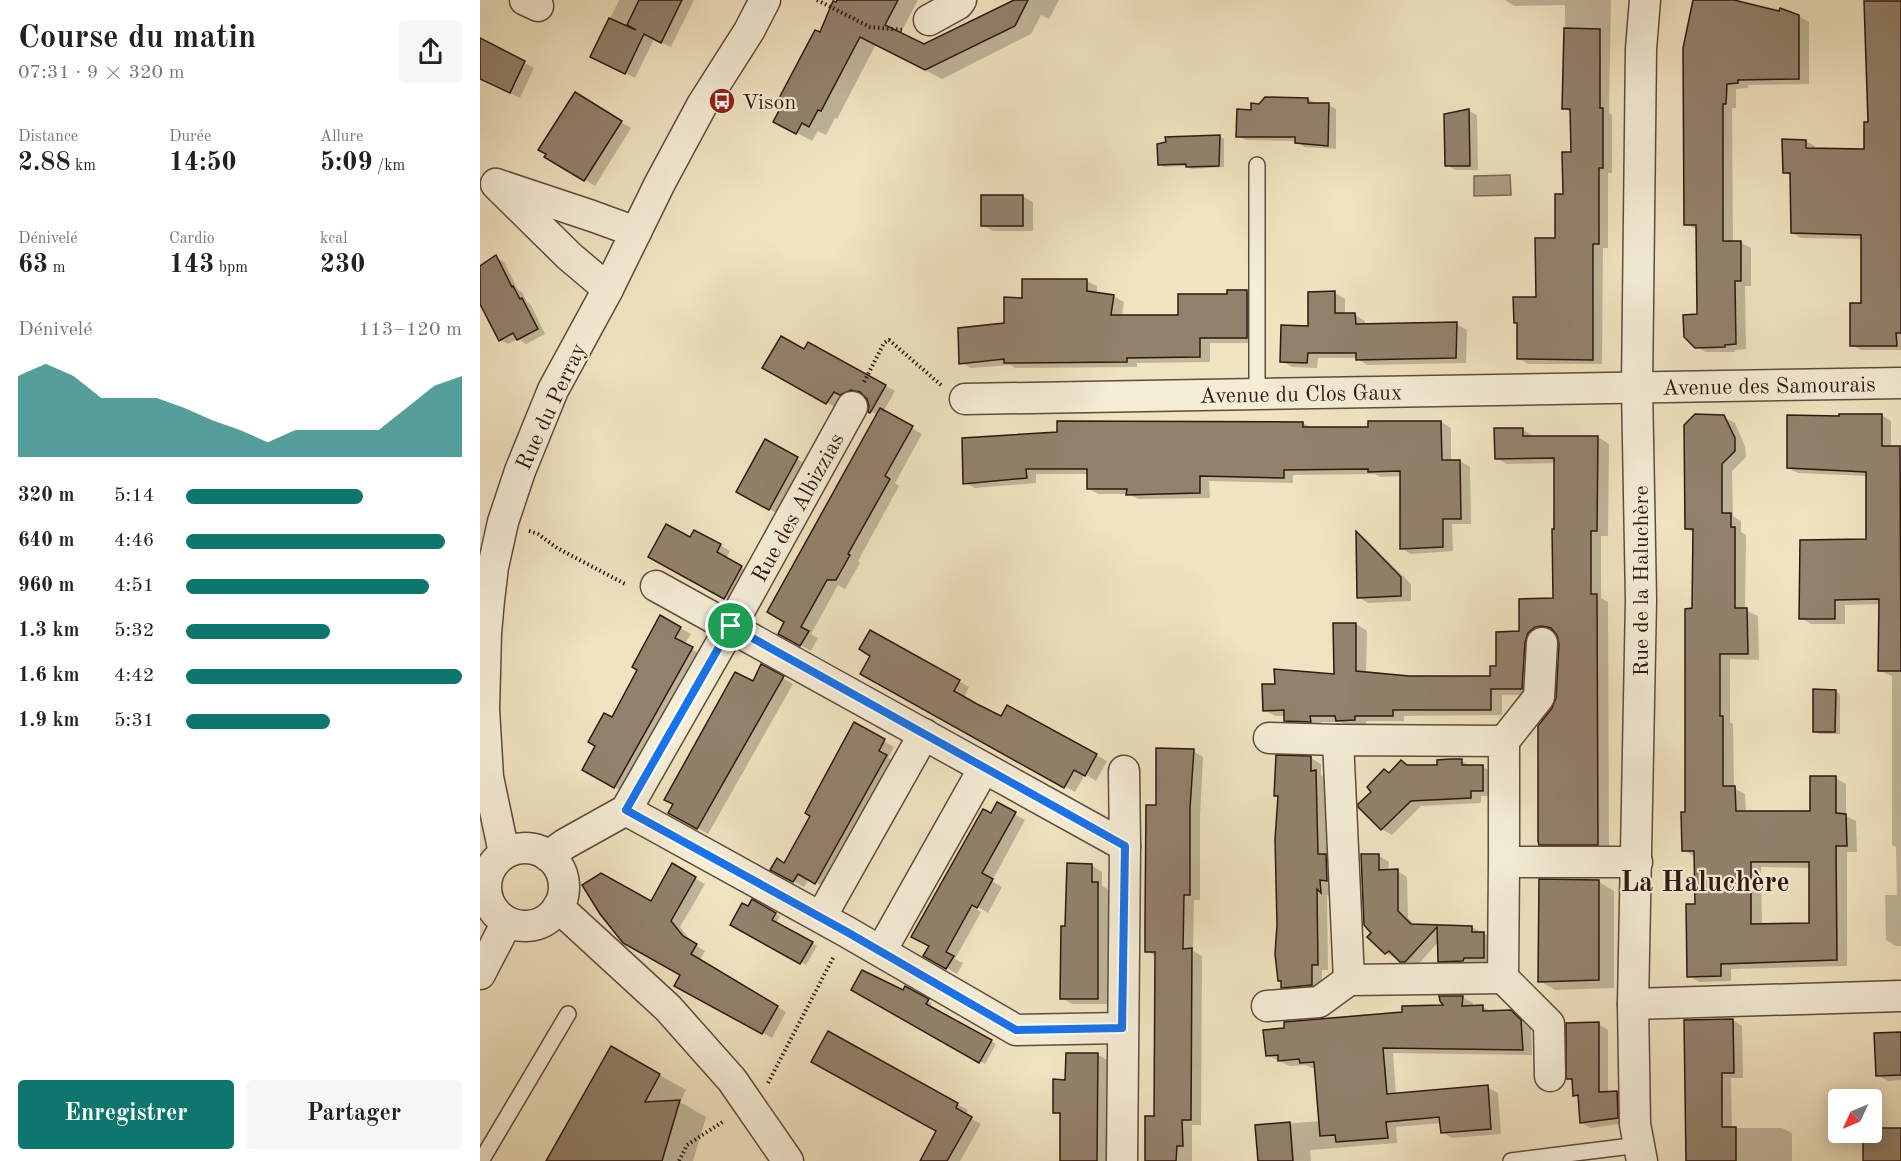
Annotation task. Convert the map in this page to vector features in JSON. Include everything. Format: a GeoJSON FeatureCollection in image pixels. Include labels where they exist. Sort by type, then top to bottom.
{"type":"FeatureCollection","features":[{"type":"Feature","properties":{"kind":"street","name":"Rue du Perray"},"geometry":{"type":"LineString","coordinates":[[504,853],[484,777],[486,633],[493,567],[503,522],[520,471],[553,390],[608,289],[702,105],[765,0]]}},
{"type":"Feature","properties":{"kind":"street"},"geometry":{"type":"LineString","coordinates":[[929,20],[958,4],[961,0]]}},
{"type":"Feature","properties":{"kind":"street","name":"Rue de la Haluchère"},"geometry":{"type":"LineString","coordinates":[[1641,1153],[1634,1098],[1634,1004],[1641,600],[1637,387],[1641,49],[1645,0]]}},
{"type":"Feature","properties":{"kind":"street"},"geometry":{"type":"LineString","coordinates":[[488,182],[636,232]]}},
{"type":"Feature","properties":{"kind":"street"},"geometry":{"type":"LineString","coordinates":[[488,182],[608,289]]}},
{"type":"Feature","properties":{"kind":"street","name":"Avenue des Samourais"},"geometry":{"type":"LineString","coordinates":[[1637,387],[1901,383]]}},
{"type":"Feature","properties":{"kind":"street","name":"Avenue du Clos Gaux"},"geometry":{"type":"LineString","coordinates":[[965,399],[1637,387]]}},
{"type":"Feature","properties":{"kind":"street","name":"Rue des Albizzias"},"geometry":{"type":"LineString","coordinates":[[626,810],[852,407]]}},
{"type":"Feature","properties":{"kind":"street"},"geometry":{"type":"LineString","coordinates":[[656,586],[1125,846]]}},
{"type":"Feature","properties":{"kind":"street"},"geometry":{"type":"LineString","coordinates":[[1542,643],[1539,697],[1504,741],[1503,978],[1549,1024],[1550,1076]]}},
{"type":"Feature","properties":{"kind":"street"},"geometry":{"type":"LineString","coordinates":[[821,917],[924,734]]}},
{"type":"Feature","properties":{"kind":"street"},"geometry":{"type":"LineString","coordinates":[[1269,738],[1504,741]]}},
{"type":"Feature","properties":{"kind":"street"},"geometry":{"type":"LineString","coordinates":[[1338,740],[1348,980]]}},
{"type":"Feature","properties":{"kind":"street"},"geometry":{"type":"LineString","coordinates":[[881,951],[984,768]]}},
{"type":"Feature","properties":{"kind":"street"},"geometry":{"type":"LineString","coordinates":[[1122,1161],[1124,771]]}},
{"type":"Feature","properties":{"kind":"street"},"geometry":{"type":"LineString","coordinates":[[548,856],[626,810],[821,917],[1016,1030],[1122,1028]]}},
{"type":"Feature","properties":{"kind":"street"},"geometry":{"type":"LineString","coordinates":[[517,849],[537,850],[548,856],[556,863],[563,879],[563,894],[558,907],[548,919],[535,925],[520,926],[507,922],[491,907],[486,888],[490,868],[504,853],[517,849]]}},
{"type":"Feature","properties":{"kind":"street"},"geometry":{"type":"LineString","coordinates":[[1504,862],[1637,862]]}},
{"type":"Feature","properties":{"kind":"street"},"geometry":{"type":"LineString","coordinates":[[558,907],[668,1008],[732,1080],[788,1161]]}},
{"type":"Feature","properties":{"kind":"street"},"geometry":{"type":"LineString","coordinates":[[480,974],[507,922]]}},
{"type":"Feature","properties":{"kind":"street"},"geometry":{"type":"LineString","coordinates":[[1267,1006],[1318,1002],[1348,980],[1503,978]]}},
{"type":"Feature","properties":{"kind":"street"},"geometry":{"type":"LineString","coordinates":[[1634,1004],[1901,996]]}},
{"type":"Feature","properties":{"kind":"lane"},"geometry":{"type":"LineString","coordinates":[[1257,165],[1257,393]]}},
{"type":"Feature","properties":{"kind":"lane"},"geometry":{"type":"LineString","coordinates":[[481,1161],[568,1014]]}},
{"type":"Feature","properties":{"kind":"lane"},"geometry":{"type":"LineString","coordinates":[[1511,1161],[1641,1153]]}},
{"type":"Feature","properties":{"kind":"path"},"geometry":{"type":"LineString","coordinates":[[817,0],[870,27],[907,30],[929,20]]}},
{"type":"Feature","properties":{"kind":"path"},"geometry":{"type":"LineString","coordinates":[[852,407],[874,359],[884,343],[890,340],[949,391],[965,399]]}},
{"type":"Feature","properties":{"kind":"path"},"geometry":{"type":"LineString","coordinates":[[503,522],[538,534],[557,548],[627,585],[646,590],[656,586]]}},
{"type":"Feature","properties":{"kind":"path"},"geometry":{"type":"LineString","coordinates":[[679,1161],[687,1145],[728,1119]]}},
{"type":"Feature","properties":{"kind":"shaded area"},"geometry":{"type":"Polygon","coordinates":[[[1510,175],[1511,195],[1474,196],[1474,176],[1510,175]]]}},
{"type":"Feature","properties":{"kind":"building"},"geometry":{"type":"Polygon","coordinates":[[[639,0],[682,0],[661,43],[644,34],[625,74],[590,57],[609,18],[636,30],[627,25],[639,0]]]}},
{"type":"Feature","properties":{"kind":"building"},"geometry":{"type":"Polygon","coordinates":[[[898,0],[885,25],[924,44],[1014,0],[1028,0],[1015,26],[925,70],[860,37],[821,111],[818,110],[809,127],[802,123],[796,134],[773,122],[782,105],[777,102],[815,30],[820,32],[833,1],[898,0]]]}},
{"type":"Feature","properties":{"kind":"building"},"geometry":{"type":"Polygon","coordinates":[[[1693,0],[1734,0],[1779,11],[1780,8],[1799,15],[1799,79],[1738,80],[1738,83],[1727,84],[1726,104],[1723,104],[1723,241],[1741,241],[1741,281],[1735,281],[1736,344],[1725,345],[1725,347],[1695,348],[1684,337],[1683,315],[1697,314],[1696,225],[1684,225],[1683,48],[1693,0]]]}},
{"type":"Feature","properties":{"kind":"building"},"geometry":{"type":"Polygon","coordinates":[[[1864,1],[1901,1],[1901,333],[1896,333],[1897,346],[1850,346],[1850,303],[1861,303],[1861,235],[1791,233],[1790,173],[1783,173],[1782,139],[1806,140],[1806,148],[1864,149],[1864,122],[1868,122],[1864,1]]]}},
{"type":"Feature","properties":{"kind":"building"},"geometry":{"type":"Polygon","coordinates":[[[1564,28],[1600,29],[1603,168],[1599,168],[1599,244],[1593,244],[1593,360],[1517,359],[1517,323],[1514,323],[1513,297],[1536,297],[1535,238],[1555,238],[1555,194],[1563,194],[1562,152],[1571,152],[1570,109],[1562,109],[1564,28]]]}},
{"type":"Feature","properties":{"kind":"building"},"geometry":{"type":"Polygon","coordinates":[[[480,38],[525,61],[510,93],[480,79],[480,38]]]}},
{"type":"Feature","properties":{"kind":"building"},"geometry":{"type":"Polygon","coordinates":[[[575,92],[622,121],[584,181],[544,157],[546,154],[538,150],[575,92]]]}},
{"type":"Feature","properties":{"kind":"building"},"geometry":{"type":"Polygon","coordinates":[[[1265,97],[1308,98],[1308,103],[1329,103],[1328,146],[1295,143],[1295,137],[1236,137],[1237,109],[1251,110],[1251,103],[1259,104],[1265,97]]]}},
{"type":"Feature","properties":{"kind":"building"},"geometry":{"type":"Polygon","coordinates":[[[1469,109],[1470,166],[1445,166],[1444,114],[1469,109]]]}},
{"type":"Feature","properties":{"kind":"building"},"geometry":{"type":"Polygon","coordinates":[[[1220,135],[1219,166],[1158,165],[1157,144],[1166,142],[1165,137],[1220,135]]]}},
{"type":"Feature","properties":{"kind":"building"},"geometry":{"type":"Polygon","coordinates":[[[981,195],[1023,195],[1023,226],[981,226],[981,195]]]}},
{"type":"Feature","properties":{"kind":"building"},"geometry":{"type":"Polygon","coordinates":[[[496,255],[512,287],[520,299],[522,298],[538,329],[517,340],[513,333],[499,341],[480,304],[480,266],[496,255]]]}},
{"type":"Feature","properties":{"kind":"building"},"geometry":{"type":"Polygon","coordinates":[[[1022,279],[1087,279],[1087,291],[1114,295],[1111,315],[1178,315],[1178,294],[1227,294],[1227,290],[1247,290],[1247,338],[1200,338],[1200,357],[1127,358],[1127,362],[1004,363],[1004,359],[959,364],[958,328],[1004,323],[1004,297],[1022,298],[1022,279]]]}},
{"type":"Feature","properties":{"kind":"building"},"geometry":{"type":"Polygon","coordinates":[[[1335,291],[1335,313],[1355,313],[1356,324],[1457,322],[1456,358],[1356,360],[1356,353],[1308,353],[1307,363],[1280,362],[1281,325],[1308,326],[1308,292],[1335,291]]]}},
{"type":"Feature","properties":{"kind":"building"},"geometry":{"type":"Polygon","coordinates":[[[781,336],[804,349],[808,342],[886,385],[870,413],[867,399],[860,392],[851,390],[840,395],[834,392],[826,404],[762,368],[781,336]]]}},
{"type":"Feature","properties":{"kind":"building"},"geometry":{"type":"Polygon","coordinates":[[[880,408],[913,426],[885,476],[890,479],[848,554],[850,555],[836,580],[827,580],[801,627],[809,631],[800,646],[778,634],[784,622],[767,612],[880,408]]]}},
{"type":"Feature","properties":{"kind":"building"},"geometry":{"type":"Polygon","coordinates":[[[1695,414],[1724,415],[1735,438],[1735,451],[1722,464],[1722,513],[1731,513],[1731,527],[1735,527],[1735,608],[1747,608],[1748,654],[1720,654],[1723,786],[1735,786],[1736,811],[1810,811],[1810,776],[1836,776],[1836,813],[1846,814],[1847,846],[1836,846],[1837,960],[1721,964],[1721,976],[1687,977],[1686,904],[1695,904],[1694,851],[1682,851],[1681,812],[1685,812],[1685,609],[1692,608],[1693,529],[1685,529],[1684,425],[1695,414]],[[1751,862],[1751,924],[1809,923],[1809,862],[1751,862]]]}},
{"type":"Feature","properties":{"kind":"building"},"geometry":{"type":"Polygon","coordinates":[[[1839,414],[1882,414],[1882,446],[1900,446],[1901,671],[1878,671],[1879,599],[1835,600],[1835,619],[1799,619],[1800,540],[1866,539],[1866,472],[1787,468],[1787,415],[1839,416],[1839,414]]]}},
{"type":"Feature","properties":{"kind":"building"},"geometry":{"type":"Polygon","coordinates":[[[1057,421],[1303,422],[1303,427],[1368,427],[1368,421],[1441,421],[1442,460],[1460,460],[1461,519],[1443,519],[1443,547],[1400,549],[1400,471],[1284,470],[1284,478],[1200,476],[1200,493],[1126,495],[1127,489],[1087,489],[1087,469],[1026,469],[1027,478],[963,484],[962,438],[1057,432],[1057,421]]]}},
{"type":"Feature","properties":{"kind":"building"},"geometry":{"type":"Polygon","coordinates":[[[1494,428],[1523,428],[1523,436],[1598,436],[1597,531],[1591,531],[1591,594],[1597,594],[1598,845],[1539,845],[1538,841],[1538,726],[1552,708],[1556,698],[1559,644],[1557,635],[1551,628],[1535,627],[1528,633],[1525,642],[1522,689],[1491,689],[1491,710],[1393,710],[1393,716],[1355,716],[1355,720],[1336,721],[1335,716],[1310,716],[1311,722],[1284,721],[1284,710],[1263,711],[1262,684],[1275,684],[1274,669],[1334,674],[1333,623],[1356,623],[1356,671],[1409,676],[1490,676],[1490,666],[1496,666],[1496,632],[1519,631],[1519,599],[1553,598],[1554,458],[1495,459],[1494,428]]]}},
{"type":"Feature","properties":{"kind":"building"},"geometry":{"type":"Polygon","coordinates":[[[765,439],[798,457],[769,510],[736,492],[765,439]]]}},
{"type":"Feature","properties":{"kind":"building"},"geometry":{"type":"Polygon","coordinates":[[[666,524],[690,537],[694,530],[721,544],[717,552],[742,566],[724,599],[648,557],[666,524]]]}},
{"type":"Feature","properties":{"kind":"building"},"geometry":{"type":"Polygon","coordinates":[[[1356,531],[1401,577],[1401,596],[1357,598],[1356,531]]]}},
{"type":"Feature","properties":{"kind":"building"},"geometry":{"type":"Polygon","coordinates":[[[660,615],[681,627],[675,638],[693,647],[614,788],[582,770],[595,746],[588,742],[604,713],[612,717],[637,670],[632,667],[660,615]]]}},
{"type":"Feature","properties":{"kind":"building"},"geometry":{"type":"Polygon","coordinates":[[[870,630],[960,680],[954,691],[977,704],[1001,716],[1007,705],[1097,754],[1085,776],[1074,770],[1064,788],[860,674],[870,656],[859,649],[870,630]]]}},
{"type":"Feature","properties":{"kind":"building"},"geometry":{"type":"Polygon","coordinates":[[[761,664],[784,676],[697,829],[668,813],[673,804],[664,800],[735,672],[753,681],[761,664]]]}},
{"type":"Feature","properties":{"kind":"building"},"geometry":{"type":"Polygon","coordinates":[[[1813,689],[1836,690],[1835,732],[1813,732],[1813,689]]]}},
{"type":"Feature","properties":{"kind":"building"},"geometry":{"type":"Polygon","coordinates":[[[854,722],[885,739],[879,751],[887,755],[815,884],[798,874],[793,882],[770,870],[777,858],[784,863],[810,816],[805,813],[854,722]]]}},
{"type":"Feature","properties":{"kind":"building"},"geometry":{"type":"Polygon","coordinates":[[[1156,748],[1194,749],[1190,808],[1190,895],[1184,895],[1183,949],[1192,948],[1191,1120],[1182,1120],[1183,1146],[1177,1146],[1176,1161],[1145,1161],[1145,1116],[1154,1116],[1155,952],[1145,952],[1146,805],[1156,805],[1156,748]]]}},
{"type":"Feature","properties":{"kind":"building"},"geometry":{"type":"Polygon","coordinates":[[[1276,755],[1311,756],[1311,771],[1316,770],[1318,854],[1326,854],[1327,881],[1320,880],[1321,893],[1317,889],[1318,965],[1312,965],[1312,985],[1281,988],[1275,954],[1277,925],[1275,839],[1278,796],[1274,796],[1276,755]]]}},
{"type":"Feature","properties":{"kind":"building"},"geometry":{"type":"Polygon","coordinates":[[[1462,759],[1462,765],[1483,765],[1483,791],[1471,791],[1471,798],[1411,801],[1381,830],[1358,807],[1358,804],[1371,792],[1367,787],[1384,769],[1389,773],[1401,760],[1407,765],[1437,765],[1437,760],[1462,759]]]}},
{"type":"Feature","properties":{"kind":"building"},"geometry":{"type":"Polygon","coordinates":[[[997,802],[1016,812],[982,873],[993,879],[977,908],[972,905],[946,952],[954,956],[946,969],[923,956],[929,946],[911,937],[983,809],[991,813],[997,802]]]}},
{"type":"Feature","properties":{"kind":"building"},"geometry":{"type":"Polygon","coordinates":[[[1361,854],[1379,854],[1379,870],[1398,869],[1398,911],[1411,924],[1472,926],[1472,932],[1484,932],[1484,958],[1438,962],[1437,927],[1405,962],[1400,962],[1389,951],[1385,954],[1367,937],[1371,933],[1364,925],[1361,854]]]}},
{"type":"Feature","properties":{"kind":"building"},"geometry":{"type":"Polygon","coordinates":[[[672,863],[696,877],[671,921],[683,936],[697,944],[691,954],[778,1006],[762,1034],[674,986],[680,975],[623,943],[600,914],[582,885],[601,873],[651,901],[672,863]]]}},
{"type":"Feature","properties":{"kind":"building"},"geometry":{"type":"Polygon","coordinates":[[[1067,863],[1092,864],[1092,882],[1098,882],[1098,999],[1060,999],[1061,926],[1065,926],[1067,863]]]}},
{"type":"Feature","properties":{"kind":"building"},"geometry":{"type":"Polygon","coordinates":[[[1539,879],[1599,880],[1599,980],[1538,982],[1539,879]]]}},
{"type":"Feature","properties":{"kind":"building"},"geometry":{"type":"Polygon","coordinates":[[[752,899],[776,913],[772,920],[813,942],[800,964],[730,925],[742,903],[748,906],[752,899]]]}},
{"type":"Feature","properties":{"kind":"building"},"geometry":{"type":"Polygon","coordinates":[[[862,970],[903,990],[905,986],[929,999],[926,1004],[992,1040],[979,1063],[851,990],[862,970]]]}},
{"type":"Feature","properties":{"kind":"building"},"geometry":{"type":"Polygon","coordinates":[[[1439,996],[1463,996],[1462,1006],[1483,1005],[1483,1011],[1511,1010],[1521,1020],[1523,1050],[1383,1048],[1387,1094],[1488,1085],[1491,1129],[1441,1133],[1439,1117],[1386,1122],[1388,1138],[1336,1142],[1335,1135],[1320,1136],[1314,1062],[1300,1063],[1299,1059],[1278,1061],[1278,1055],[1266,1056],[1263,1030],[1284,1028],[1284,1022],[1402,1012],[1402,1006],[1443,1005],[1439,996]]]}},
{"type":"Feature","properties":{"kind":"building"},"geometry":{"type":"Polygon","coordinates":[[[1733,1019],[1734,1073],[1722,1073],[1722,1127],[1736,1127],[1736,1161],[1686,1161],[1684,1020],[1733,1019]]]}},
{"type":"Feature","properties":{"kind":"building"},"geometry":{"type":"Polygon","coordinates":[[[1599,1022],[1599,1092],[1617,1091],[1618,1118],[1580,1123],[1578,1095],[1573,1096],[1572,1079],[1566,1079],[1566,1023],[1599,1022]]]}},
{"type":"Feature","properties":{"kind":"building"},"geometry":{"type":"Polygon","coordinates":[[[828,1031],[958,1103],[956,1108],[972,1117],[947,1161],[920,1161],[936,1131],[811,1062],[828,1031]]]}},
{"type":"Feature","properties":{"kind":"building"},"geometry":{"type":"Polygon","coordinates":[[[1901,1032],[1901,1075],[1876,1076],[1874,1033],[1901,1032]]]}},
{"type":"Feature","properties":{"kind":"building"},"geometry":{"type":"Polygon","coordinates":[[[611,1046],[660,1074],[645,1102],[680,1100],[662,1161],[546,1161],[611,1046]]]}},
{"type":"Feature","properties":{"kind":"building"},"geometry":{"type":"Polygon","coordinates":[[[1066,1053],[1098,1053],[1097,1161],[1060,1161],[1060,1113],[1053,1113],[1053,1079],[1065,1080],[1066,1053]]]}},
{"type":"Feature","properties":{"kind":"building"},"geometry":{"type":"Polygon","coordinates":[[[1290,1122],[1293,1161],[1258,1161],[1255,1125],[1290,1122]]]}},
{"type":"Feature","properties":{"kind":"building"},"geometry":{"type":"Polygon","coordinates":[[[1882,1128],[1901,1128],[1901,1161],[1863,1161],[1863,1143],[1882,1143],[1882,1128]]]}},
{"type":"Feature","properties":{"kind":"place","name":"Vison"},"geometry":{"type":"Point","coordinates":[722,101]}},
{"type":"Feature","properties":{"kind":"district","name":"La Haluchère"},"geometry":{"type":"Point","coordinates":[1705,881]}},
{"type":"Feature","properties":{"kind":"route"},"geometry":{"type":"LineString","coordinates":[[731,626],[1125,846],[1122,1028],[1016,1030],[847,932],[626,810],[731,626]]}}]}
